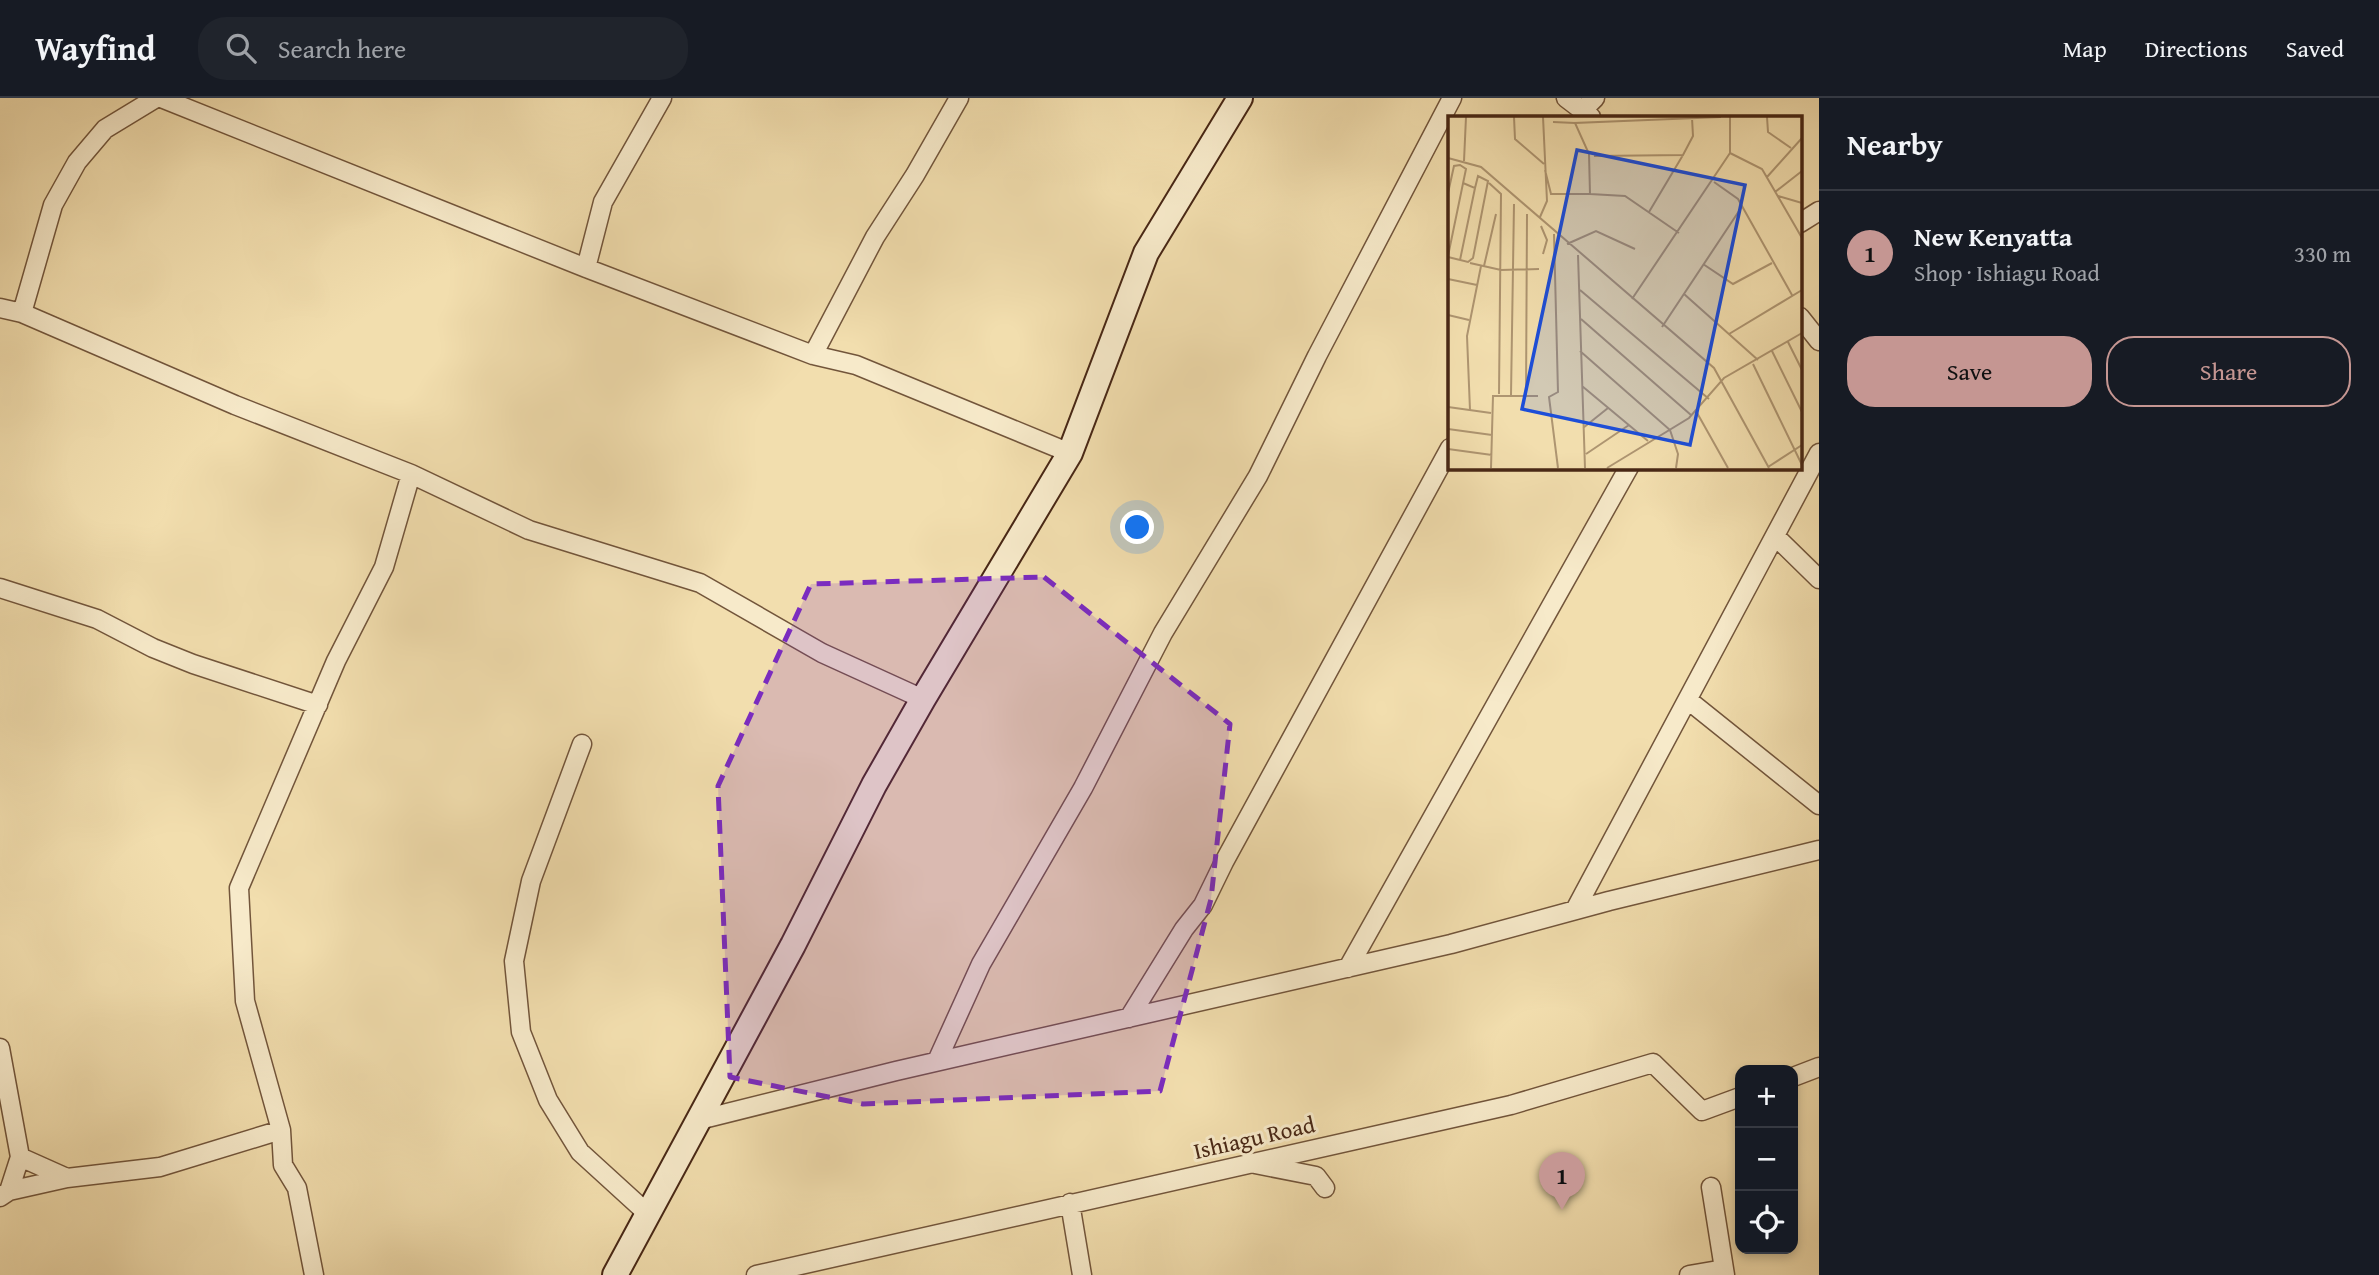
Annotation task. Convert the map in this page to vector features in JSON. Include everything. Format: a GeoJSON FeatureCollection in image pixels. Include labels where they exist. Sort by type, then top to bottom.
{"type":"FeatureCollection","features":[{"type":"Feature","properties":{"kind":"street"},"geometry":{"type":"LineString","coordinates":[[22,313],[53,205],[77,162],[105,129],[159,98],[813,355],[856,365],[1070,453]]}},
{"type":"Feature","properties":{"kind":"street"},"geometry":{"type":"LineString","coordinates":[[586,268],[603,202],[662,98]]}},
{"type":"Feature","properties":{"kind":"street"},"geometry":{"type":"LineString","coordinates":[[813,355],[875,237],[959,98]]}},
{"type":"Feature","properties":{"kind":"street"},"geometry":{"type":"LineString","coordinates":[[615,1275],[786,957],[874,785],[1070,453],[1146,253],[1240,98]]}},
{"type":"Feature","properties":{"kind":"street"},"geometry":{"type":"LineString","coordinates":[[937,1061],[981,964],[1083,788],[1163,633],[1258,476],[1317,356],[1452,98]]}},
{"type":"Feature","properties":{"kind":"street"},"geometry":{"type":"LineString","coordinates":[[1566,98],[1590,109]]}},
{"type":"Feature","properties":{"kind":"street"},"geometry":{"type":"LineString","coordinates":[[1801,222],[1819,211]]}},
{"type":"Feature","properties":{"kind":"street"},"geometry":{"type":"LineString","coordinates":[[0,308],[22,313],[235,405],[411,474],[528,530],[700,583],[822,653],[923,699]]}},
{"type":"Feature","properties":{"kind":"street"},"geometry":{"type":"LineString","coordinates":[[1801,318],[1819,341]]}},
{"type":"Feature","properties":{"kind":"street"},"geometry":{"type":"LineString","coordinates":[[1129,1018],[1184,929],[1203,905],[1448,452]]}},
{"type":"Feature","properties":{"kind":"street"},"geometry":{"type":"LineString","coordinates":[[1575,910],[1819,453]]}},
{"type":"Feature","properties":{"kind":"street"},"geometry":{"type":"LineString","coordinates":[[1348,968],[1628,469]]}},
{"type":"Feature","properties":{"kind":"street"},"geometry":{"type":"LineString","coordinates":[[314,1275],[297,1188],[283,1165],[281,1130],[245,1001],[239,888],[336,662],[384,567],[411,474]]}},
{"type":"Feature","properties":{"kind":"street"},"geometry":{"type":"LineString","coordinates":[[1775,536],[1819,579]]}},
{"type":"Feature","properties":{"kind":"street"},"geometry":{"type":"LineString","coordinates":[[0,588],[97,619],[153,648],[193,664],[318,705]]}},
{"type":"Feature","properties":{"kind":"street"},"geometry":{"type":"LineString","coordinates":[[1688,699],[1819,805]]}},
{"type":"Feature","properties":{"kind":"street"},"geometry":{"type":"LineString","coordinates":[[582,744],[531,881],[514,961],[522,1032],[548,1100],[580,1152],[648,1214]]}},
{"type":"Feature","properties":{"kind":"street"},"geometry":{"type":"LineString","coordinates":[[699,1120],[937,1061],[1451,944],[1575,910],[1819,850]]}},
{"type":"Feature","properties":{"kind":"street"},"geometry":{"type":"LineString","coordinates":[[0,1048],[20,1157],[4,1194]]}},
{"type":"Feature","properties":{"kind":"street","name":"Ishiagu Road"},"geometry":{"type":"LineString","coordinates":[[756,1275],[1511,1105],[1653,1063],[1702,1111],[1735,1099]]}},
{"type":"Feature","properties":{"kind":"street"},"geometry":{"type":"LineString","coordinates":[[1798,1075],[1819,1068]]}},
{"type":"Feature","properties":{"kind":"street"},"geometry":{"type":"LineString","coordinates":[[4,1194],[67,1178],[160,1167],[281,1130]]}},
{"type":"Feature","properties":{"kind":"street"},"geometry":{"type":"LineString","coordinates":[[20,1157],[67,1178]]}},
{"type":"Feature","properties":{"kind":"street"},"geometry":{"type":"LineString","coordinates":[[1248,1163],[1316,1176],[1325,1188]]}},
{"type":"Feature","properties":{"kind":"street"},"geometry":{"type":"LineString","coordinates":[[1689,1275],[1725,1272],[1711,1187]]}},
{"type":"Feature","properties":{"kind":"street"},"geometry":{"type":"LineString","coordinates":[[1070,1203],[1082,1275]]}},
{"type":"Feature","properties":{"kind":"highlighted area"},"geometry":{"type":"Polygon","coordinates":[[[1044,577],[1230,724],[1211,899],[1160,1091],[863,1104],[730,1077],[718,786],[811,584],[1044,577]]]}},
{"type":"Feature","properties":{"kind":"place","name":"New Kenyatta"},"geometry":{"type":"Point","coordinates":[1562,1210]}}]}
